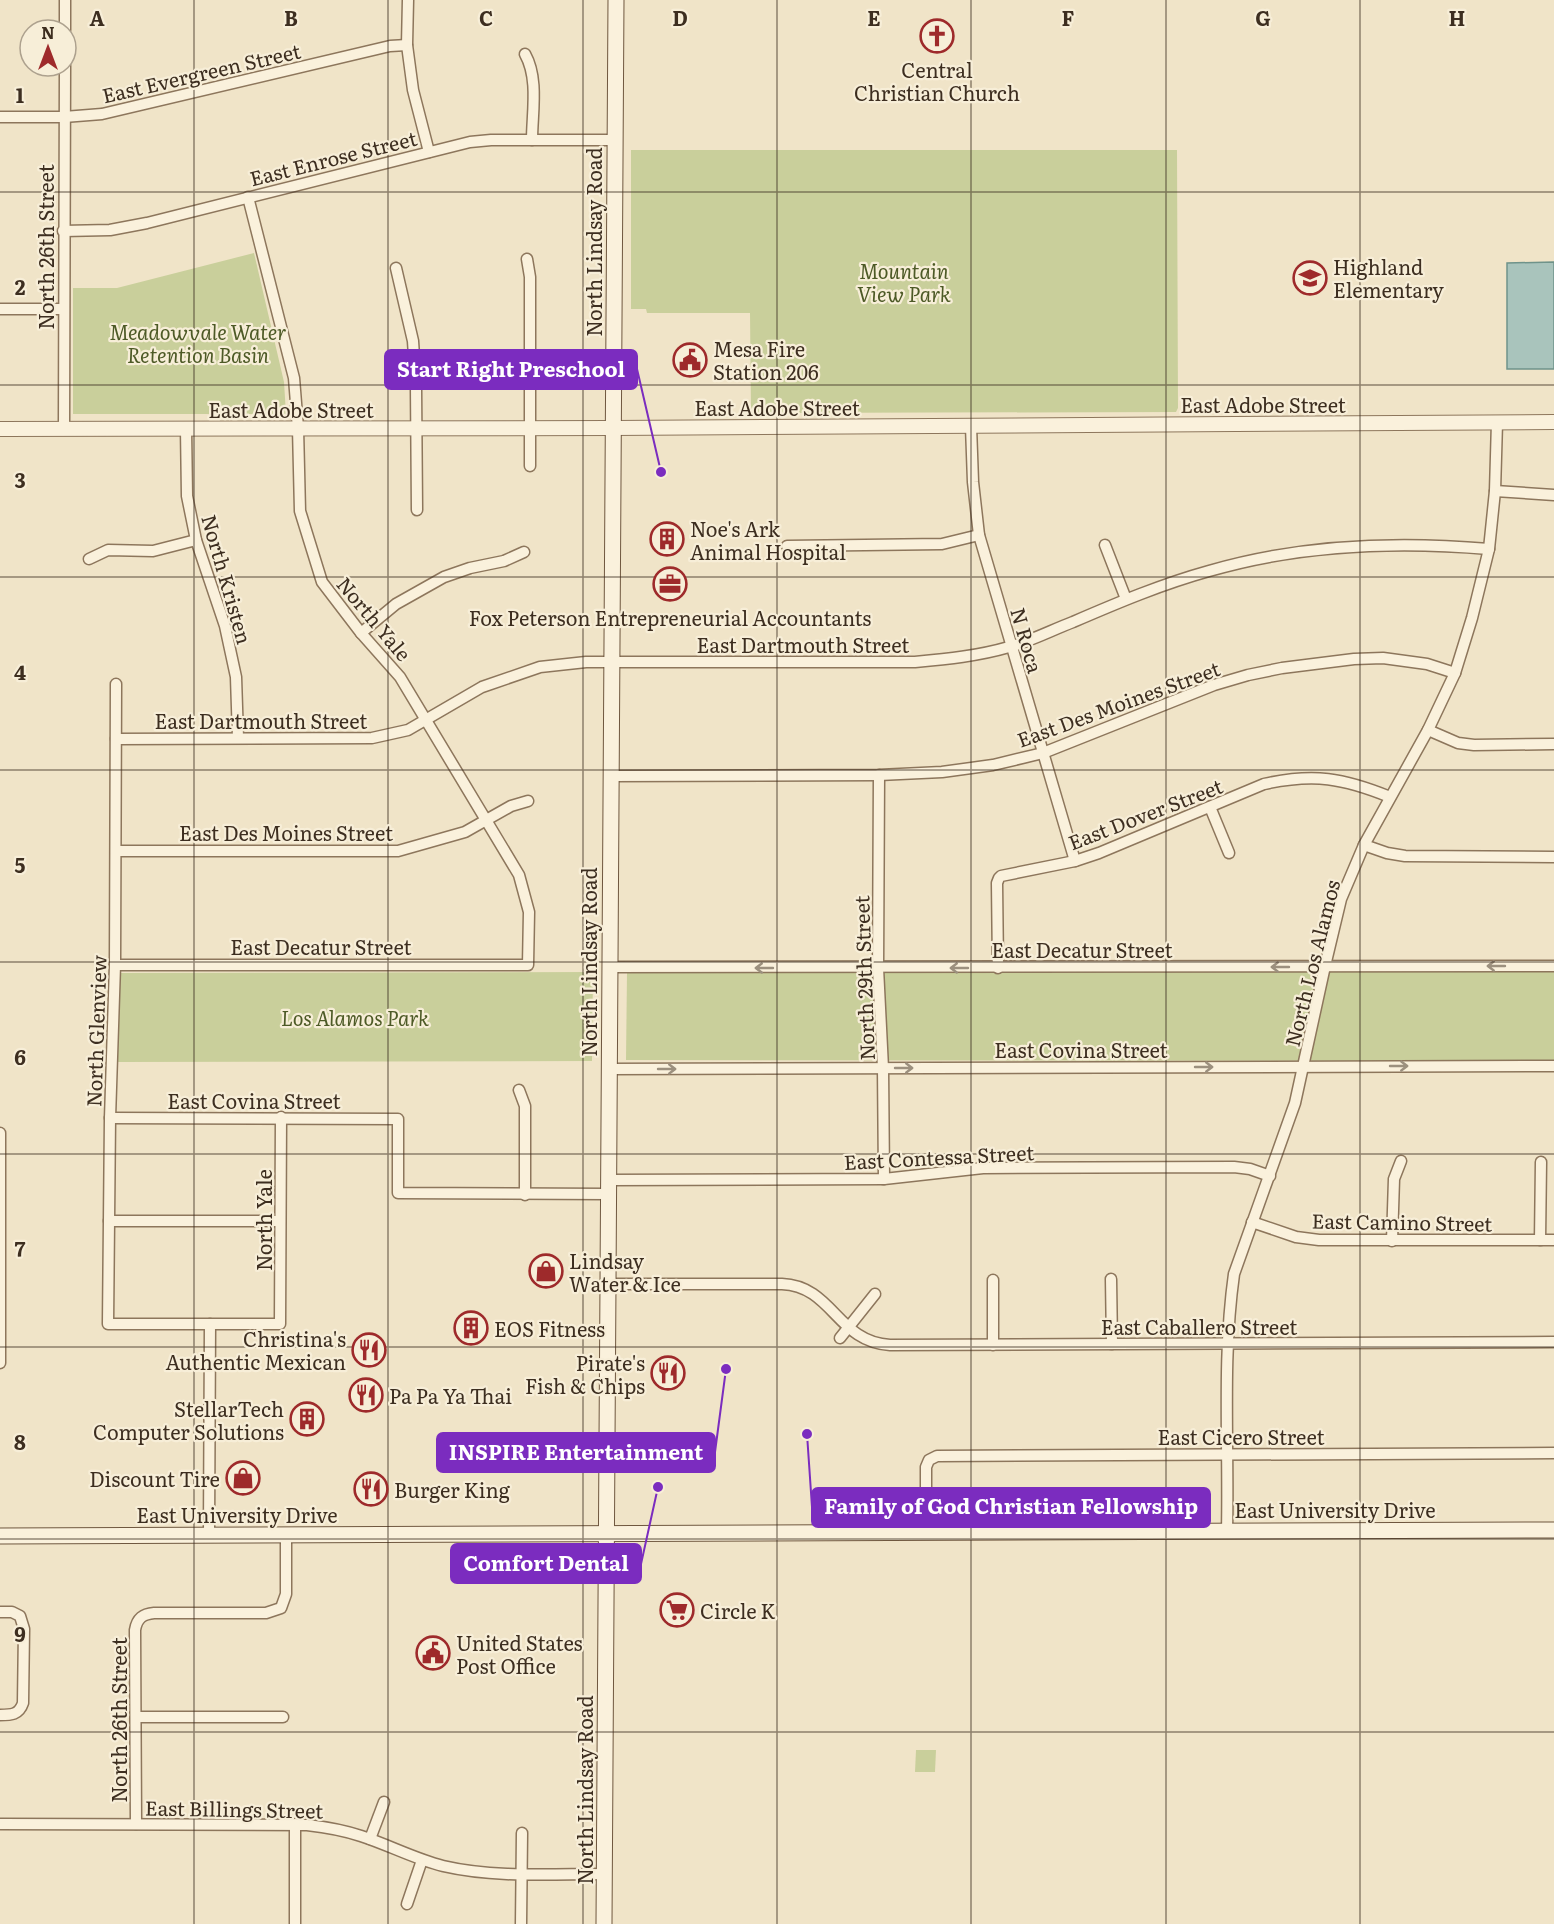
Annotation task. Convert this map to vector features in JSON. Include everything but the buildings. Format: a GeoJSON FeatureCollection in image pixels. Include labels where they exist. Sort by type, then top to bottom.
{"type":"FeatureCollection","features":[{"type":"Feature","properties":{"kind":"main road","name":"North Lindsay Road"},"geometry":{"type":"LineString","coordinates":[[604,1924],[616,0]]}},
{"type":"Feature","properties":{"kind":"main road","name":"East University Drive"},"geometry":{"type":"LineString","coordinates":[[0,1536],[1554,1530]]}},
{"type":"Feature","properties":{"kind":"street"},"geometry":{"type":"LineString","coordinates":[[65,0],[65,18]]}},
{"type":"Feature","properties":{"kind":"street"},"geometry":{"type":"LineString","coordinates":[[408,0],[407,45],[413,90],[429,152]]}},
{"type":"Feature","properties":{"kind":"street","name":"East Evergreen Street"},"geometry":{"type":"LineString","coordinates":[[0,117],[64,117],[102,114],[390,46],[407,45]]}},
{"type":"Feature","properties":{"kind":"street"},"geometry":{"type":"LineString","coordinates":[[525,54],[531,67],[533,81],[532,140]]}},
{"type":"Feature","properties":{"kind":"street","name":"North 26th Street"},"geometry":{"type":"LineString","coordinates":[[64,78],[64,429]]}},
{"type":"Feature","properties":{"kind":"street","name":"East Enrose Street"},"geometry":{"type":"LineString","coordinates":[[63,231],[111,230],[481,141],[615,140]]}},
{"type":"Feature","properties":{"kind":"street","name":"North Yale"},"geometry":{"type":"LineString","coordinates":[[249,197],[291,363],[296,391],[300,511],[322,582],[361,633],[400,676],[519,875],[529,912],[528,965]]}},
{"type":"Feature","properties":{"kind":"street"},"geometry":{"type":"LineString","coordinates":[[527,259],[530,277],[530,466]]}},
{"type":"Feature","properties":{"kind":"street"},"geometry":{"type":"LineString","coordinates":[[396,268],[413,341],[416,387],[417,510]]}},
{"type":"Feature","properties":{"kind":"street"},"geometry":{"type":"LineString","coordinates":[[0,309],[63,309]]}},
{"type":"Feature","properties":{"kind":"street","name":"North Los Alamos"},"geometry":{"type":"LineString","coordinates":[[1227,1531],[1228,1343],[1234,1274],[1295,1103],[1324,966],[1341,899],[1364,845],[1428,730],[1455,673],[1475,607],[1489,549],[1495,491],[1497,422]]}},
{"type":"Feature","properties":{"kind":"street","name":"East Adobe Street"},"geometry":{"type":"LineString","coordinates":[[0,429],[1554,422]]}},
{"type":"Feature","properties":{"kind":"street","name":"N Roca"},"geometry":{"type":"LineString","coordinates":[[971,426],[973,482],[979,535],[1075,861]]}},
{"type":"Feature","properties":{"kind":"street","name":"North Kristen"},"geometry":{"type":"LineString","coordinates":[[186,429],[187,496],[196,540],[225,626],[236,677],[238,738]]}},
{"type":"Feature","properties":{"kind":"street"},"geometry":{"type":"LineString","coordinates":[[1495,491],[1554,495]]}},
{"type":"Feature","properties":{"kind":"street"},"geometry":{"type":"LineString","coordinates":[[787,546],[942,544],[979,535]]}},
{"type":"Feature","properties":{"kind":"street"},"geometry":{"type":"LineString","coordinates":[[89,559],[108,550],[153,551],[196,540]]}},
{"type":"Feature","properties":{"kind":"street","name":"East Dartmouth Street"},"geometry":{"type":"LineString","coordinates":[[116,739],[372,738],[408,730],[482,687],[540,667],[586,662],[915,662],[969,657],[1011,647],[1126,599],[1208,571],[1246,562],[1299,553],[1393,545],[1438,545],[1489,549]]}},
{"type":"Feature","properties":{"kind":"street"},"geometry":{"type":"LineString","coordinates":[[1105,546],[1126,599]]}},
{"type":"Feature","properties":{"kind":"street"},"geometry":{"type":"LineString","coordinates":[[361,633],[396,604],[444,577],[470,568],[504,561],[524,552]]}},
{"type":"Feature","properties":{"kind":"street","name":"East Des Moines Street"},"geometry":{"type":"LineString","coordinates":[[611,776],[879,775],[942,772],[993,765],[1043,753],[1214,685],[1282,668],[1354,659],[1383,658],[1426,664],[1455,673]]}},
{"type":"Feature","properties":{"kind":"street","name":"North Glenview"},"geometry":{"type":"LineString","coordinates":[[116,684],[115,964],[110,1118],[108,1324],[210,1324]]}},
{"type":"Feature","properties":{"kind":"street"},"geometry":{"type":"LineString","coordinates":[[1428,730],[1458,743],[1474,745],[1554,744]]}},
{"type":"Feature","properties":{"kind":"street","name":"North 29th Street"},"geometry":{"type":"LineString","coordinates":[[879,775],[878,968],[884,1068],[884,1179]]}},
{"type":"Feature","properties":{"kind":"street","name":"East Dover Street"},"geometry":{"type":"LineString","coordinates":[[998,968],[997,883],[999,878],[1075,861],[1128,842],[1264,784],[1304,778],[1338,780],[1357,784],[1390,797]]}},
{"type":"Feature","properties":{"kind":"street","name":"East Des Moines Street"},"geometry":{"type":"LineString","coordinates":[[116,851],[398,851],[465,832],[511,806],[528,801]]}},
{"type":"Feature","properties":{"kind":"street"},"geometry":{"type":"LineString","coordinates":[[1210,807],[1229,853]]}},
{"type":"Feature","properties":{"kind":"street"},"geometry":{"type":"LineString","coordinates":[[1364,845],[1387,853],[1422,857],[1554,856]]}},
{"type":"Feature","properties":{"kind":"street","name":"East Decatur Street"},"geometry":{"type":"LineString","coordinates":[[115,964],[528,965]]}},
{"type":"Feature","properties":{"kind":"street","name":"East Decatur Street"},"geometry":{"type":"LineString","coordinates":[[609,967],[1554,966]]}},
{"type":"Feature","properties":{"kind":"street","name":"East Covina Street"},"geometry":{"type":"LineString","coordinates":[[609,1069],[1554,1066]]}},
{"type":"Feature","properties":{"kind":"street"},"geometry":{"type":"LineString","coordinates":[[519,1090],[525,1106],[525,1194]]}},
{"type":"Feature","properties":{"kind":"street","name":"North Yale"},"geometry":{"type":"LineString","coordinates":[[210,1324],[280,1324],[281,1117]]}},
{"type":"Feature","properties":{"kind":"street","name":"East Covina Street"},"geometry":{"type":"LineString","coordinates":[[110,1118],[398,1119],[398,1192]]}},
{"type":"Feature","properties":{"kind":"street"},"geometry":{"type":"LineString","coordinates":[[0,1133],[0,1363]]}},
{"type":"Feature","properties":{"kind":"street"},"geometry":{"type":"LineString","coordinates":[[1392,1241],[1394,1179],[1401,1161]]}},
{"type":"Feature","properties":{"kind":"street"},"geometry":{"type":"LineString","coordinates":[[1540,1162],[1540,1240]]}},
{"type":"Feature","properties":{"kind":"street","name":"East Contessa Street"},"geometry":{"type":"LineString","coordinates":[[398,1192],[525,1194],[608,1187],[884,1179],[983,1168],[1234,1167],[1250,1168],[1270,1176]]}},
{"type":"Feature","properties":{"kind":"street"},"geometry":{"type":"LineString","coordinates":[[109,1221],[280,1221]]}},
{"type":"Feature","properties":{"kind":"street","name":"East Camino Street"},"geometry":{"type":"LineString","coordinates":[[1252,1222],[1308,1239],[1554,1240]]}},
{"type":"Feature","properties":{"kind":"street"},"geometry":{"type":"LineString","coordinates":[[1112,1279],[1112,1344]]}},
{"type":"Feature","properties":{"kind":"street"},"geometry":{"type":"LineString","coordinates":[[993,1280],[993,1345]]}},
{"type":"Feature","properties":{"kind":"street","name":"East Caballero Street"},"geometry":{"type":"LineString","coordinates":[[608,1284],[796,1285],[814,1294],[848,1328],[863,1339],[880,1344],[1554,1342]]}},
{"type":"Feature","properties":{"kind":"street"},"geometry":{"type":"LineString","coordinates":[[840,1338],[875,1294]]}},
{"type":"Feature","properties":{"kind":"street"},"geometry":{"type":"LineString","coordinates":[[208,1535],[210,1324]]}},
{"type":"Feature","properties":{"kind":"street","name":"East Cicero Street"},"geometry":{"type":"LineString","coordinates":[[926,1533],[925,1471],[929,1460],[943,1456],[1554,1453]]}},
{"type":"Feature","properties":{"kind":"street","name":"North 26th Street"},"geometry":{"type":"LineString","coordinates":[[136,1824],[135,1630],[140,1617],[154,1613],[266,1613],[281,1608],[286,1594],[286,1535]]}},
{"type":"Feature","properties":{"kind":"street"},"geometry":{"type":"LineString","coordinates":[[0,1612],[12,1612],[20,1616],[24,1629],[24,1699],[20,1711],[12,1715],[0,1715]]}},
{"type":"Feature","properties":{"kind":"street"},"geometry":{"type":"LineString","coordinates":[[136,1717],[283,1717]]}},
{"type":"Feature","properties":{"kind":"street"},"geometry":{"type":"LineString","coordinates":[[370,1839],[384,1802]]}},
{"type":"Feature","properties":{"kind":"street","name":"East Billings Street"},"geometry":{"type":"LineString","coordinates":[[0,1824],[296,1824],[329,1828],[370,1839],[422,1860],[461,1869],[492,1873],[604,1874]]}},
{"type":"Feature","properties":{"kind":"street"},"geometry":{"type":"LineString","coordinates":[[295,1924],[296,1824]]}},
{"type":"Feature","properties":{"kind":"street"},"geometry":{"type":"LineString","coordinates":[[521,1924],[522,1833]]}},
{"type":"Feature","properties":{"kind":"street"},"geometry":{"type":"LineString","coordinates":[[407,1904],[422,1860]]}},
{"type":"Feature","properties":{"kind":"green space","name":"Mountain View Park"},"geometry":{"type":"Polygon","coordinates":[[[631,150],[1177,150],[1178,408],[1176,412],[751,413],[750,313],[647,313],[646,309],[631,309],[631,150]]]}},
{"type":"Feature","properties":{"kind":"green space","name":"Meadowvale Water Retention Basin"},"geometry":{"type":"Polygon","coordinates":[[[254,253],[284,382],[286,414],[73,414],[73,288],[117,288],[254,253]]]}},
{"type":"Feature","properties":{"kind":"green space"},"geometry":{"type":"Polygon","coordinates":[[[1554,971],[1554,1061],[626,1060],[627,973],[1554,971]]]}},
{"type":"Feature","properties":{"kind":"green space","name":"Los Alamos Park"},"geometry":{"type":"Polygon","coordinates":[[[593,972],[592,1061],[118,1062],[118,973],[593,972]]]}},
{"type":"Feature","properties":{"kind":"green space"},"geometry":{"type":"Polygon","coordinates":[[[916,1750],[936,1750],[935,1772],[915,1772],[916,1750]]]}},
{"type":"Feature","properties":{"kind":"water"},"geometry":{"type":"Polygon","coordinates":[[[1554,262],[1554,369],[1507,369],[1507,263],[1554,262]]]}},
{"type":"Feature","properties":{"kind":"place","name":"Central Christian Church"},"geometry":{"type":"Point","coordinates":[937,36]}},
{"type":"Feature","properties":{"kind":"place","name":"Highland Elementary"},"geometry":{"type":"Point","coordinates":[1310,278]}},
{"type":"Feature","properties":{"kind":"place","name":"Mesa Fire Station 206"},"geometry":{"type":"Point","coordinates":[690,360]}},
{"type":"Feature","properties":{"kind":"place","name":"Start Right Preschool"},"geometry":{"type":"Point","coordinates":[661,472]}},
{"type":"Feature","properties":{"kind":"place","name":"Noe's Ark Animal Hospital"},"geometry":{"type":"Point","coordinates":[667,539]}},
{"type":"Feature","properties":{"kind":"place","name":"Fox Peterson Entrepreneurial Accountants"},"geometry":{"type":"Point","coordinates":[670,584]}},
{"type":"Feature","properties":{"kind":"place","name":"Lindsay Water & Ice"},"geometry":{"type":"Point","coordinates":[546,1271]}},
{"type":"Feature","properties":{"kind":"place","name":"EOS Fitness"},"geometry":{"type":"Point","coordinates":[471,1328]}},
{"type":"Feature","properties":{"kind":"place","name":"Christina's Authentic Mexican"},"geometry":{"type":"Point","coordinates":[369,1350]}},
{"type":"Feature","properties":{"kind":"place","name":"INSPIRE Entertainment"},"geometry":{"type":"Point","coordinates":[726,1369]}},
{"type":"Feature","properties":{"kind":"place","name":"Pirate's Fish & Chips"},"geometry":{"type":"Point","coordinates":[668,1373]}},
{"type":"Feature","properties":{"kind":"place","name":"Pa Pa Ya Thai"},"geometry":{"type":"Point","coordinates":[366,1395]}},
{"type":"Feature","properties":{"kind":"place","name":"StellarTech Computer Solutions"},"geometry":{"type":"Point","coordinates":[307,1419]}},
{"type":"Feature","properties":{"kind":"place","name":"Family of God Christian Fellowship"},"geometry":{"type":"Point","coordinates":[807,1434]}},
{"type":"Feature","properties":{"kind":"place","name":"Discount Tire"},"geometry":{"type":"Point","coordinates":[243,1478]}},
{"type":"Feature","properties":{"kind":"place","name":"Comfort Dental"},"geometry":{"type":"Point","coordinates":[658,1487]}},
{"type":"Feature","properties":{"kind":"place","name":"Burger King"},"geometry":{"type":"Point","coordinates":[371,1489]}},
{"type":"Feature","properties":{"kind":"place","name":"Circle K"},"geometry":{"type":"Point","coordinates":[677,1610]}},
{"type":"Feature","properties":{"kind":"place","name":"United States Post Office"},"geometry":{"type":"Point","coordinates":[433,1653]}}]}
